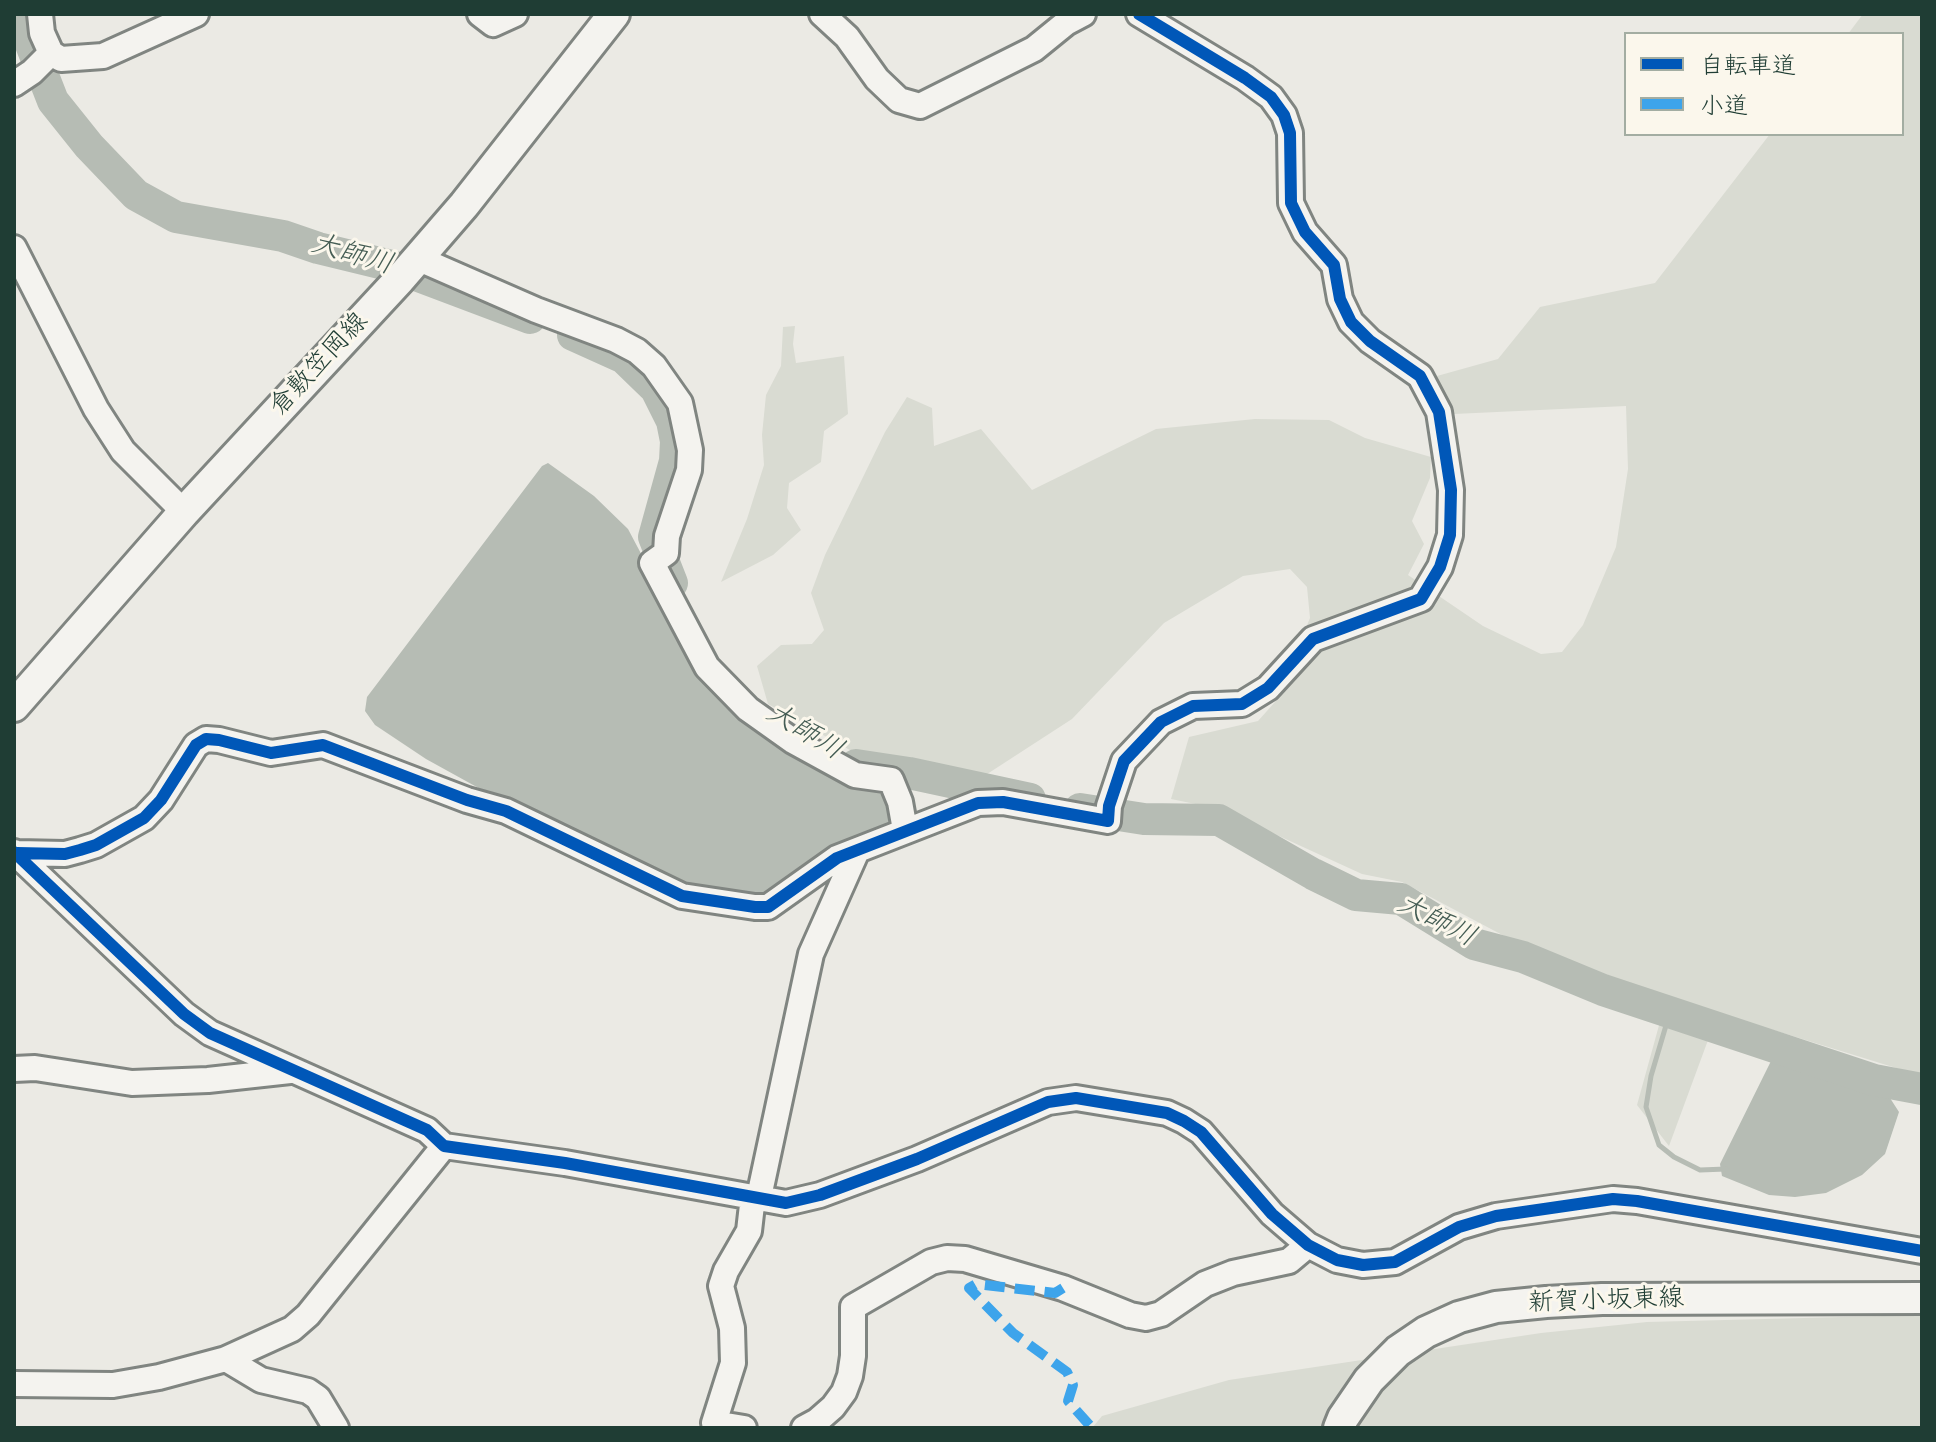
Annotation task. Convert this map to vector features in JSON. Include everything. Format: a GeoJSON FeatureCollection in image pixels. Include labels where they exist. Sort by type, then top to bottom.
{"type":"FeatureCollection","features":[{"type":"Feature","properties":{"kind":"main road","name":"倉敷笠岡線"},"geometry":{"type":"LineString","coordinates":[[14,706],[184,512],[410,267],[504,156],[614,14]]}},
{"type":"Feature","properties":{"kind":"main road","name":"新賀小坂東線"},"geometry":{"type":"LineString","coordinates":[[1339,1428],[1369,1380],[1398,1351],[1426,1332],[1459,1317],[1496,1307],[1602,1299],[1922,1298]]}},
{"type":"Feature","properties":{"kind":"street"},"geometry":{"type":"LineString","coordinates":[[40,14],[45,59]]}},
{"type":"Feature","properties":{"kind":"street"},"geometry":{"type":"LineString","coordinates":[[14,84],[45,59],[103,56],[196,14]]}},
{"type":"Feature","properties":{"kind":"street"},"geometry":{"type":"LineString","coordinates":[[480,14],[493,24],[515,14]]}},
{"type":"Feature","properties":{"kind":"street"},"geometry":{"type":"LineString","coordinates":[[822,14],[847,37],[877,79],[899,100],[920,106],[1034,49],[1066,23],[1083,14]]}},
{"type":"Feature","properties":{"kind":"street"},"geometry":{"type":"LineString","coordinates":[[16,852],[65,854],[96,845],[144,818],[161,800],[196,745],[206,739],[271,753],[323,745],[467,800],[506,811],[682,896],[768,907],[837,858],[978,803],[1003,802],[1108,821],[1124,761],[1161,722],[1193,706],[1242,704],[1268,688],[1313,639],[1421,599],[1440,567],[1450,535],[1451,490],[1439,412],[1420,376],[1370,341],[1351,322],[1340,299],[1334,265],[1305,232],[1291,203],[1290,133],[1284,115],[1271,97],[1139,14]]}},
{"type":"Feature","properties":{"kind":"street"},"geometry":{"type":"LineString","coordinates":[[14,248],[96,409],[123,451],[184,512]]}},
{"type":"Feature","properties":{"kind":"street"},"geometry":{"type":"LineString","coordinates":[[410,267],[616,340],[637,351],[654,366],[680,403],[690,450],[684,489],[659,559],[652,563],[707,667],[748,709],[793,741],[855,775],[891,780],[900,802],[905,830]]}},
{"type":"Feature","properties":{"kind":"street"},"geometry":{"type":"LineString","coordinates":[[16,852],[184,1014],[210,1033],[427,1130],[444,1146],[565,1163],[786,1203],[820,1195],[917,1159],[1048,1102],[1076,1098],[1167,1113],[1201,1132],[1272,1214],[1308,1245],[1337,1260],[1363,1265],[1395,1262],[1459,1227],[1496,1216],[1613,1199],[1922,1251]]}},
{"type":"Feature","properties":{"kind":"street"},"geometry":{"type":"LineString","coordinates":[[744,1428],[713,1426],[733,1363],[732,1328],[721,1286],[749,1231],[811,954],[856,853]]}},
{"type":"Feature","properties":{"kind":"street"},"geometry":{"type":"LineString","coordinates":[[14,1069],[35,1068],[132,1083],[208,1080],[294,1070]]}},
{"type":"Feature","properties":{"kind":"street"},"geometry":{"type":"LineString","coordinates":[[14,1384],[113,1385],[226,1359],[271,1341],[308,1315],[444,1146]]}},
{"type":"Feature","properties":{"kind":"street"},"geometry":{"type":"LineString","coordinates":[[804,1428],[833,1407],[844,1392],[853,1356],[853,1307],[931,1262],[947,1258],[965,1259],[1063,1288],[1130,1315],[1146,1318],[1161,1314],[1205,1284],[1233,1273],[1289,1261],[1308,1245]]}},
{"type":"Feature","properties":{"kind":"street"},"geometry":{"type":"LineString","coordinates":[[226,1359],[261,1380],[308,1391],[318,1398],[336,1428]]}},
{"type":"Feature","properties":{"kind":"shaded area"},"geometry":{"type":"Polygon","coordinates":[[[1863,14],[1922,14],[1922,1076],[1718,1013],[1669,1146],[1637,1105],[1666,1000],[1527,948],[1402,882],[1362,874],[1220,809],[1171,799],[1189,737],[1258,721],[1275,702],[1310,618],[1307,587],[1290,569],[1243,576],[1164,623],[1072,719],[981,778],[864,758],[768,704],[757,666],[781,645],[812,644],[824,630],[811,593],[825,555],[885,432],[907,397],[932,408],[934,446],[981,429],[1032,490],[1156,429],[1255,419],[1329,420],[1365,438],[1431,457],[1430,478],[1412,521],[1424,544],[1408,575],[1483,626],[1541,654],[1562,652],[1583,625],[1616,547],[1628,469],[1626,406],[1454,414],[1437,376],[1498,359],[1540,307],[1655,283],[1768,136],[1904,136],[1904,32],[1850,32],[1863,14]]]}},
{"type":"Feature","properties":{"kind":"shaded area"},"geometry":{"type":"Polygon","coordinates":[[[795,326],[793,344],[796,363],[844,356],[848,414],[824,431],[821,462],[789,483],[787,508],[801,530],[773,555],[721,582],[747,519],[764,465],[762,435],[766,395],[781,366],[783,327],[795,326]]]}},
{"type":"Feature","properties":{"kind":"shaded area"},"geometry":{"type":"Polygon","coordinates":[[[548,463],[594,496],[628,529],[701,667],[886,788],[900,825],[766,900],[692,893],[513,807],[426,759],[375,725],[365,711],[367,697],[542,466],[548,463]]]}},
{"type":"Feature","properties":{"kind":"shaded area"},"geometry":{"type":"Polygon","coordinates":[[[1777,1057],[1890,1098],[1899,1112],[1885,1154],[1862,1175],[1826,1193],[1795,1197],[1769,1195],[1722,1176],[1720,1164],[1772,1059],[1777,1057]]]}},
{"type":"Feature","properties":{"kind":"shaded area"},"geometry":{"type":"Polygon","coordinates":[[[1922,1315],[1922,1428],[1092,1428],[1102,1416],[1229,1380],[1541,1333],[1647,1322],[1922,1315]]]}},
{"type":"Feature","properties":{"kind":"waterway","name":"大師川"},"geometry":{"type":"LineString","coordinates":[[22,14],[53,101],[89,146],[136,195],[176,217],[283,236],[392,266],[530,318]]}},
{"type":"Feature","properties":{"kind":"waterway","name":"大師川"},"geometry":{"type":"LineString","coordinates":[[573,335],[624,358],[656,389],[672,421],[676,441],[675,461],[654,537],[672,583]]}},
{"type":"Feature","properties":{"kind":"waterway","name":"大師川"},"geometry":{"type":"LineString","coordinates":[[856,765],[1030,799]]}},
{"type":"Feature","properties":{"kind":"waterway","name":"大師川"},"geometry":{"type":"LineString","coordinates":[[1080,809],[1144,819],[1219,820],[1356,895],[1401,899],[1474,944],[1523,957],[1603,990],[1874,1080],[1922,1089]]}},
{"type":"Feature","properties":{"kind":"waterway"},"geometry":{"type":"LineString","coordinates":[[1670,1012],[1651,1076],[1646,1107],[1659,1145],[1674,1157],[1700,1170],[1726,1169]]}},
{"type":"Feature","properties":{"kind":"marked path"},"geometry":{"type":"LineString","coordinates":[[1063,1288],[1055,1293],[976,1284],[969,1288],[1013,1333],[1067,1372],[1073,1385],[1068,1401],[1092,1428]]}},
{"type":"Feature","properties":{"kind":"cycle path"},"geometry":{"type":"LineString","coordinates":[[17,853],[65,854],[80,850],[96,845],[144,818],[161,800],[196,745],[206,739],[271,753],[323,745],[467,800],[506,811],[682,896],[768,907],[837,858],[978,803],[1003,802],[1108,821],[1109,806],[1124,761],[1161,722],[1193,706],[1242,704],[1268,688],[1313,639],[1421,599],[1440,567],[1450,535],[1451,490],[1439,412],[1420,376],[1370,341],[1351,322],[1340,299],[1334,265],[1305,232],[1291,203],[1290,133],[1284,115],[1271,97],[1139,14]]}},
{"type":"Feature","properties":{"kind":"cycle path"},"geometry":{"type":"LineString","coordinates":[[14,852],[184,1014],[210,1033],[427,1130],[444,1146],[565,1163],[786,1203],[820,1195],[917,1159],[1048,1102],[1076,1098],[1167,1113],[1184,1121],[1201,1132],[1272,1214],[1308,1245],[1337,1260],[1363,1265],[1395,1262],[1459,1227],[1496,1216],[1613,1199],[1922,1251]]}}]}
